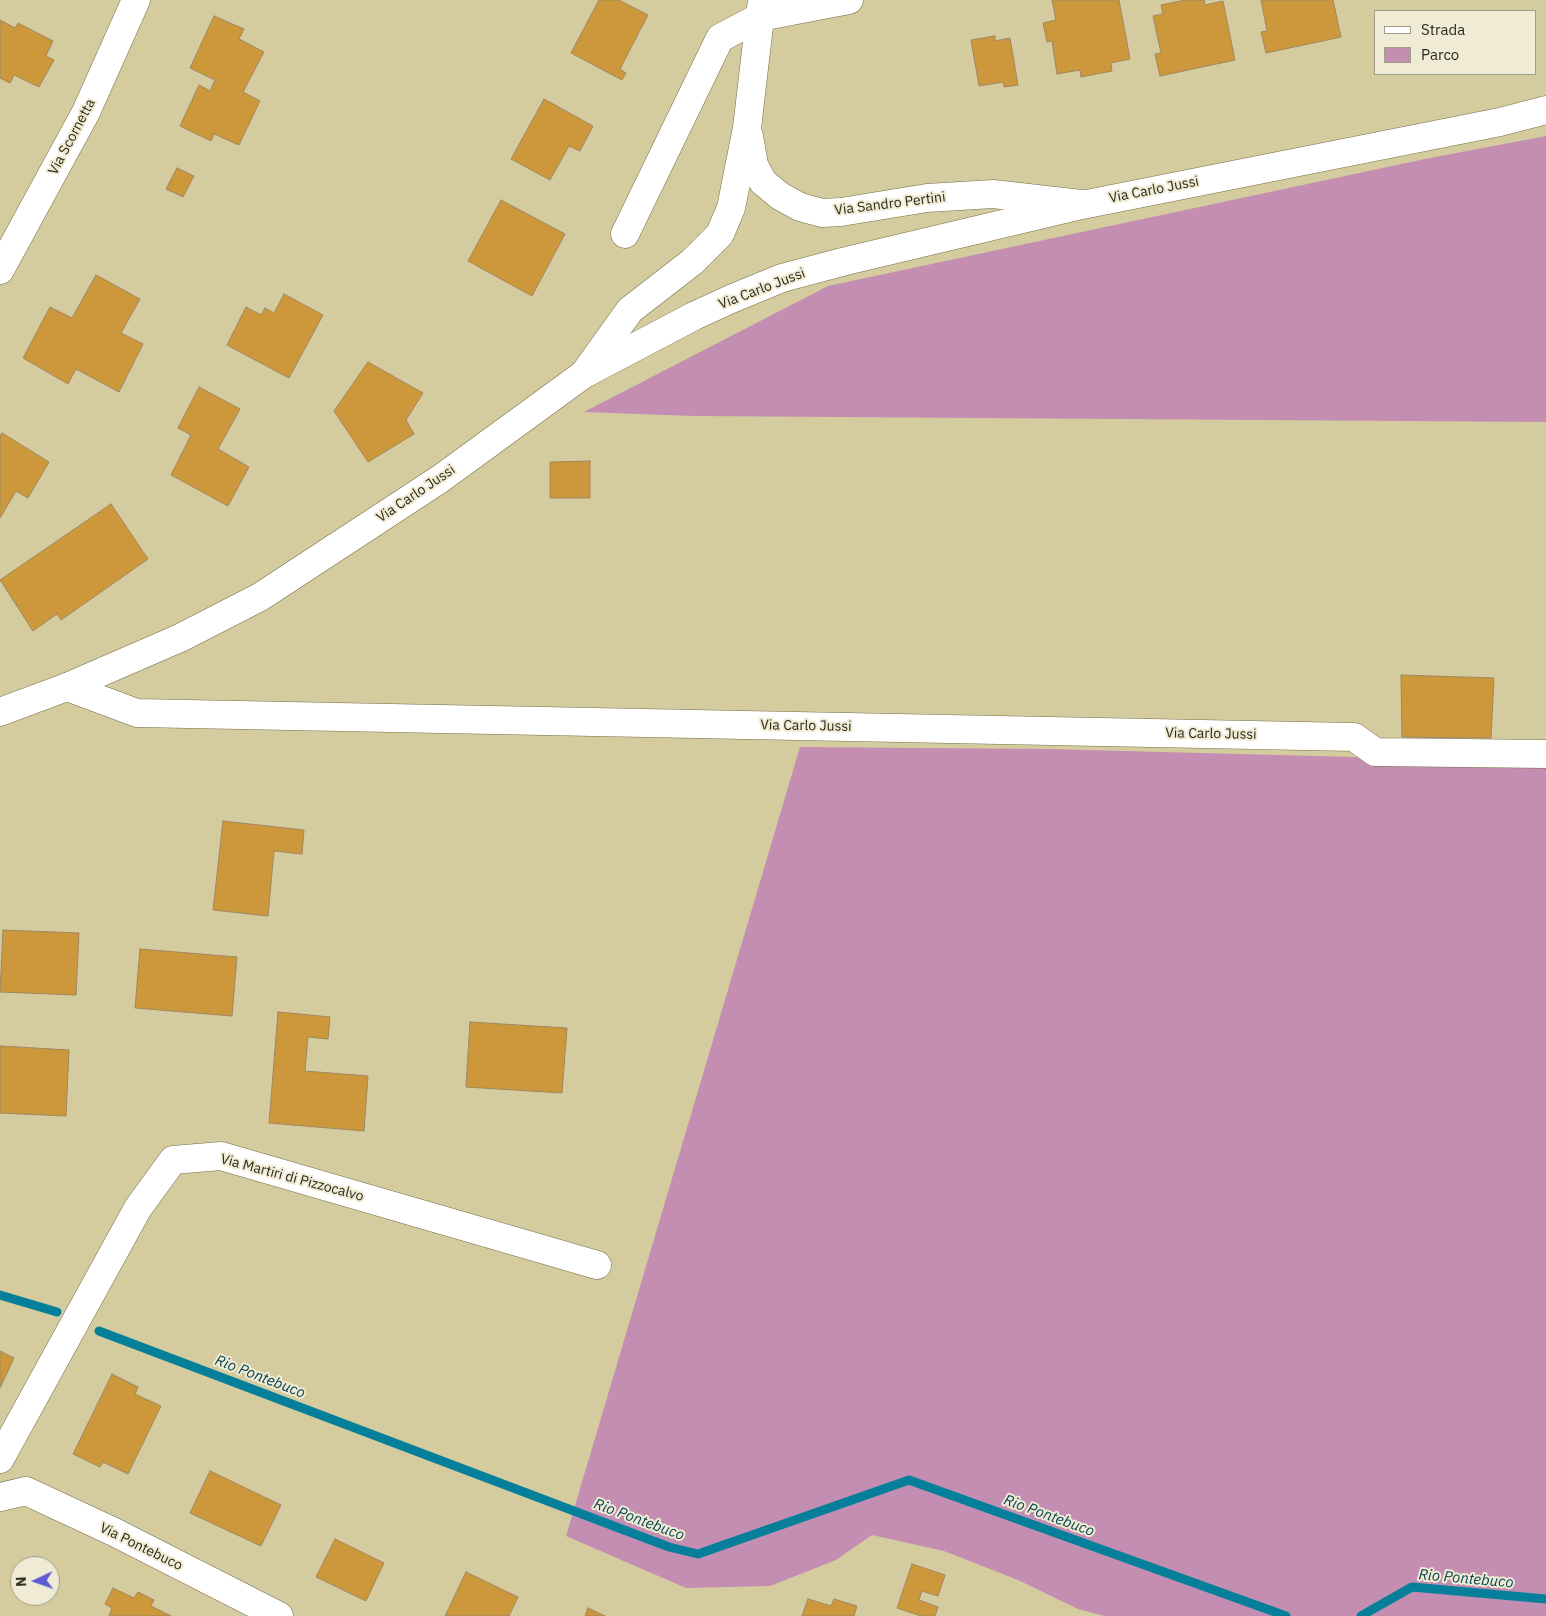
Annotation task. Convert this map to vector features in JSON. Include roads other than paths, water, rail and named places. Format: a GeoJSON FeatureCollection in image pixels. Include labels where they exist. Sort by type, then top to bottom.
{"type":"FeatureCollection","features":[{"type":"Feature","properties":{"kind":"street","name":"Via Scornetta"},"geometry":{"type":"LineString","coordinates":[[0,270],[86,112],[136,0]]}},
{"type":"Feature","properties":{"kind":"street"},"geometry":{"type":"LineString","coordinates":[[625,234],[720,38],[761,9],[848,0]]}},
{"type":"Feature","properties":{"kind":"street","name":"Via Sandro Pertini"},"geometry":{"type":"LineString","coordinates":[[584,374],[630,310],[692,262],[720,234],[731,208],[747,128],[761,9]]}},
{"type":"Feature","properties":{"kind":"street","name":"Via Carlo Jussi"},"geometry":{"type":"LineString","coordinates":[[0,712],[67,687],[180,638],[260,597],[440,479],[584,374],[694,316],[782,278],[1082,204],[1500,122],[1546,110]]}},
{"type":"Feature","properties":{"kind":"street","name":"Via Sandro Pertini"},"geometry":{"type":"LineString","coordinates":[[747,128],[754,165],[763,182],[780,196],[800,207],[822,213],[841,212],[927,198],[993,194],[1082,204]]}},
{"type":"Feature","properties":{"kind":"street","name":"Via Carlo Jussi"},"geometry":{"type":"LineString","coordinates":[[67,687],[137,713],[1354,737],[1375,752],[1546,754]]}},
{"type":"Feature","properties":{"kind":"street","name":"Via Martiri di Pizzocalvo"},"geometry":{"type":"LineString","coordinates":[[0,1459],[138,1208],[173,1160],[221,1156],[597,1266]]}},
{"type":"Feature","properties":{"kind":"street","name":"Via Pontebuco"},"geometry":{"type":"LineString","coordinates":[[0,1496],[26,1492],[114,1532],[279,1616]]}},
{"type":"Feature","properties":{"kind":"waterway","name":"Rio Pontebuco"},"geometry":{"type":"LineString","coordinates":[[0,1295],[57,1312]]}},
{"type":"Feature","properties":{"kind":"waterway","name":"Rio Pontebuco"},"geometry":{"type":"LineString","coordinates":[[99,1331],[669,1547],[698,1554],[909,1480],[1286,1616]]}},
{"type":"Feature","properties":{"kind":"waterway","name":"Rio Pontebuco"},"geometry":{"type":"LineString","coordinates":[[1361,1616],[1412,1587],[1546,1599]]}}]}
